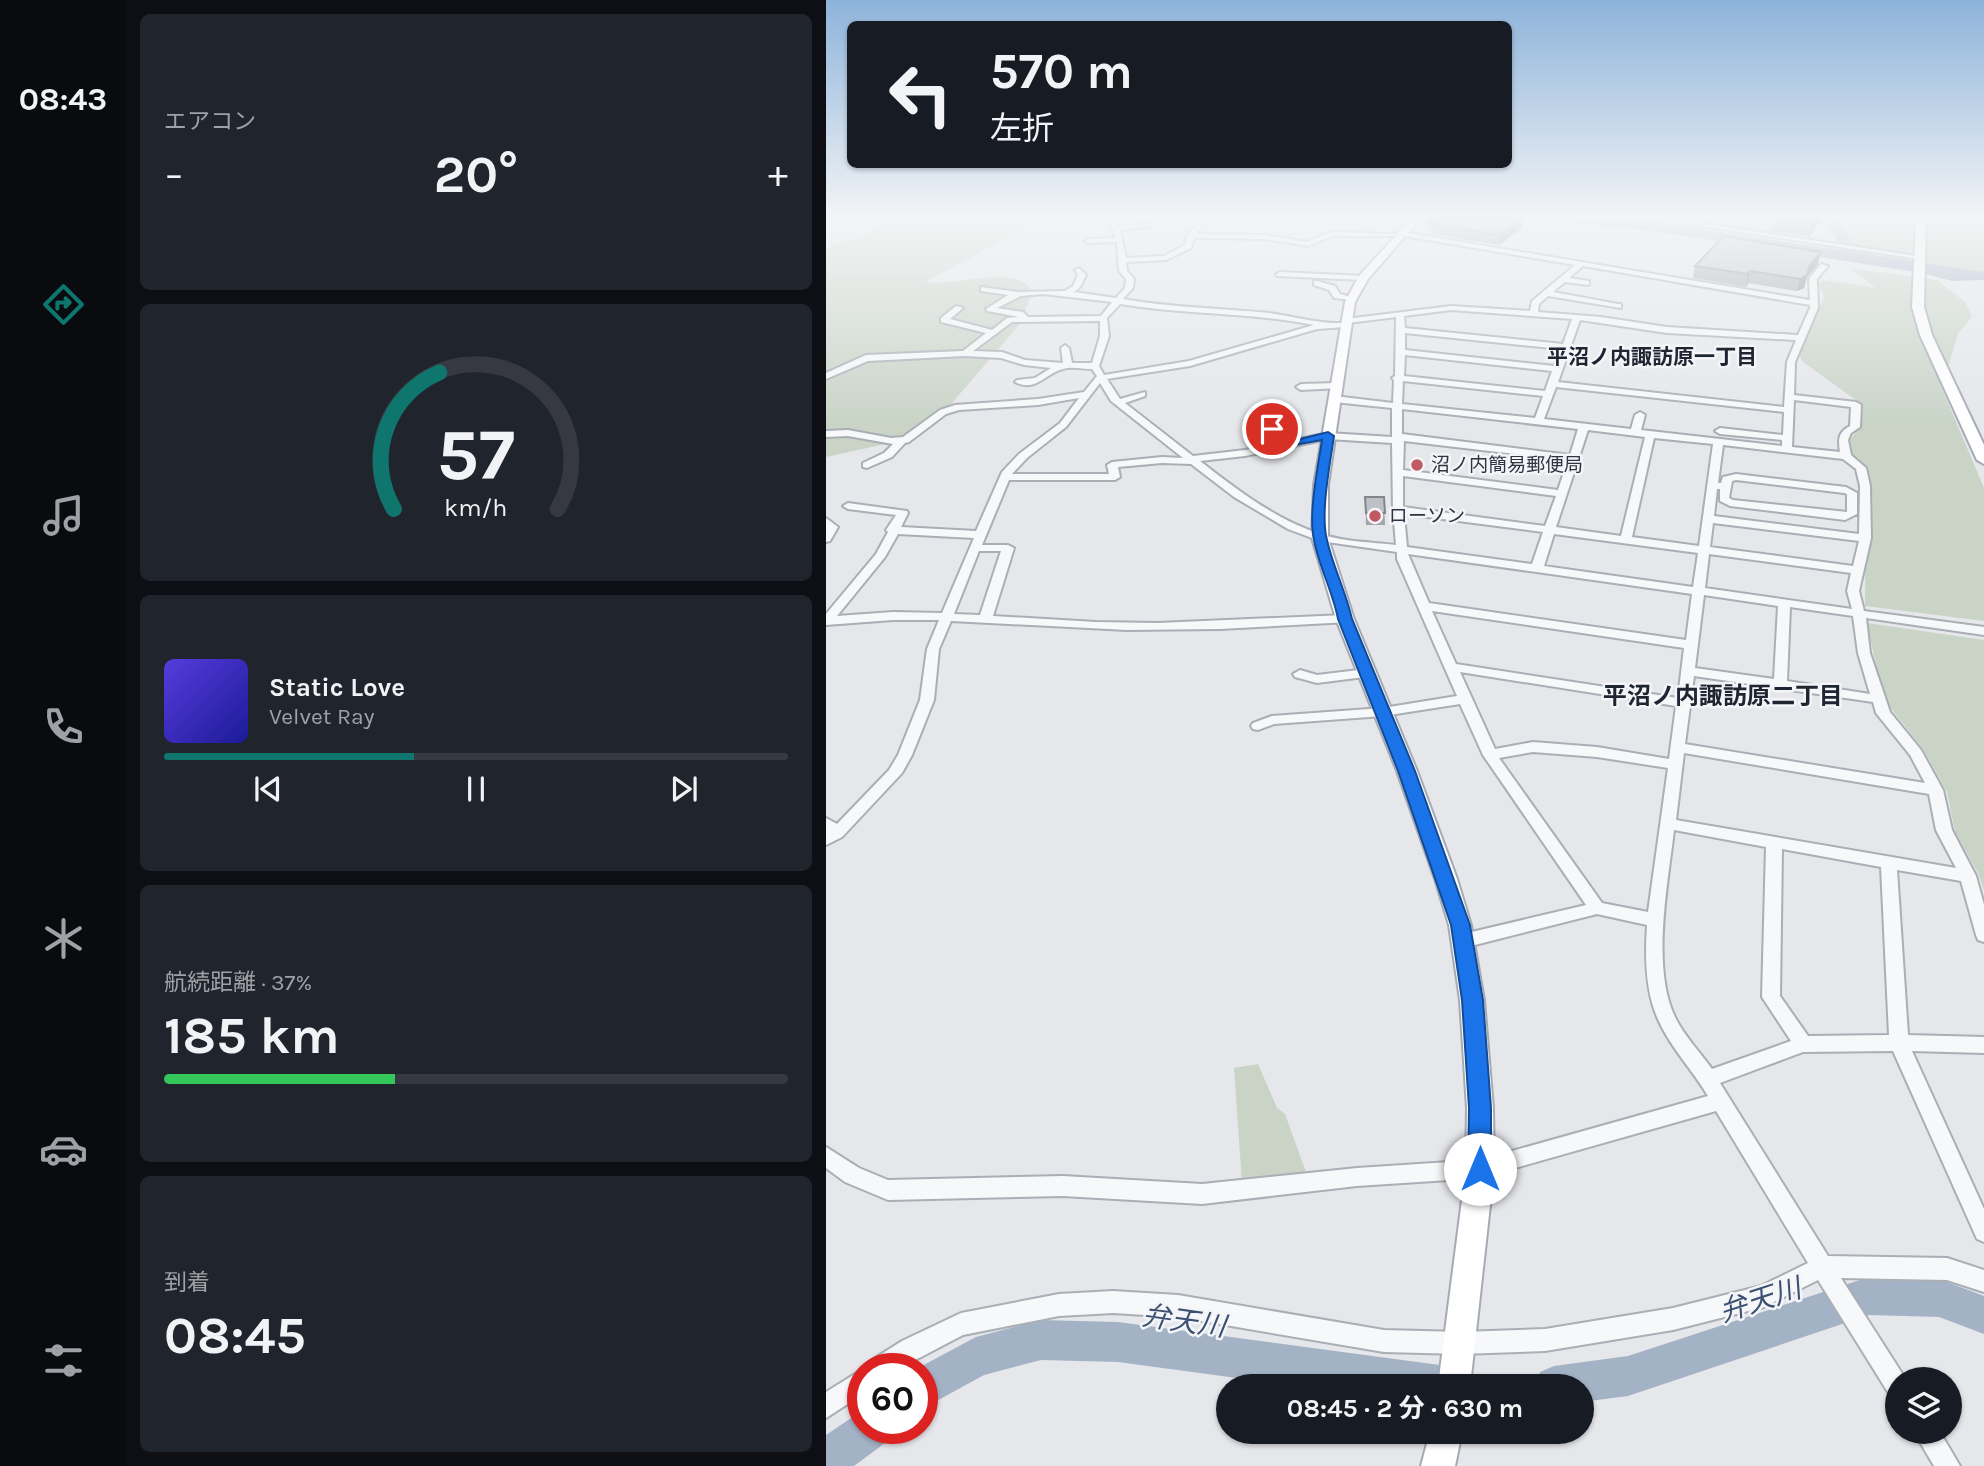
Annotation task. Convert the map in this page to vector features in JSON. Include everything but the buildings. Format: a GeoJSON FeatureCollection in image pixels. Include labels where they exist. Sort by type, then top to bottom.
{"type":"FeatureCollection","features":[{"type":"Feature","properties":{"kind":"main road"},"geometry":{"type":"LineString","coordinates":[[1358,286],[1339,324],[1335,392],[1321,485],[1320,538],[1341,598],[1345,619],[1446,879],[1463,941],[1474,1013],[1480,1108],[1480,1169],[1456,1374]]}},
{"type":"Feature","properties":{"kind":"main road"},"geometry":{"type":"LineString","coordinates":[[1917,286],[1918,307],[1926,334],[1984,460]]}},
{"type":"Feature","properties":{"kind":"main road"},"geometry":{"type":"LineString","coordinates":[[1438,1466],[1443,1444]]}},
{"type":"Feature","properties":{"kind":"street"},"geometry":{"type":"LineString","coordinates":[[1066,294],[1075,286]]}},
{"type":"Feature","properties":{"kind":"street"},"geometry":{"type":"LineString","coordinates":[[1103,318],[1129,286]]}},
{"type":"Feature","properties":{"kind":"street"},"geometry":{"type":"LineString","coordinates":[[1333,286],[1337,296],[1352,298]]}},
{"type":"Feature","properties":{"kind":"street"},"geometry":{"type":"LineString","coordinates":[[1534,315],[1536,302],[1554,286]]}},
{"type":"Feature","properties":{"kind":"street"},"geometry":{"type":"LineString","coordinates":[[1715,286],[1815,303]]}},
{"type":"Feature","properties":{"kind":"street"},"geometry":{"type":"LineString","coordinates":[[1787,450],[1791,362],[1815,303],[1814,286]]}},
{"type":"Feature","properties":{"kind":"street"},"geometry":{"type":"LineString","coordinates":[[984,289],[1017,294]]}},
{"type":"Feature","properties":{"kind":"street"},"geometry":{"type":"LineString","coordinates":[[1024,318],[1020,314],[990,309],[1017,294],[1038,289],[1171,309],[1260,317],[1289,316],[1339,324]]}},
{"type":"Feature","properties":{"kind":"street"},"geometry":{"type":"LineString","coordinates":[[1546,293],[1618,306]]}},
{"type":"Feature","properties":{"kind":"street"},"geometry":{"type":"LineString","coordinates":[[1536,302],[1553,305]]}},
{"type":"Feature","properties":{"kind":"street"},"geometry":{"type":"LineString","coordinates":[[959,307],[944,320],[991,332]]}},
{"type":"Feature","properties":{"kind":"street"},"geometry":{"type":"LineString","coordinates":[[826,376],[866,358],[965,353],[997,354],[1024,362],[1097,372],[1190,363],[1339,324],[1451,308],[1577,317],[1667,330],[1800,338]]}},
{"type":"Feature","properties":{"kind":"street"},"geometry":{"type":"LineString","coordinates":[[1399,315],[1401,352],[1397,406],[1400,550],[1423,606],[1453,667],[1463,699],[1490,755],[1597,908]]}},
{"type":"Feature","properties":{"kind":"street"},"geometry":{"type":"LineString","coordinates":[[1538,422],[1577,317]]}},
{"type":"Feature","properties":{"kind":"street"},"geometry":{"type":"LineString","coordinates":[[965,353],[1010,320],[1103,318]]}},
{"type":"Feature","properties":{"kind":"street"},"geometry":{"type":"LineString","coordinates":[[830,832],[895,773],[905,755],[927,700],[933,649],[1005,477],[1023,456],[1063,425],[1087,394],[1097,372],[1104,341],[1106,326],[1103,318]]}},
{"type":"Feature","properties":{"kind":"street"},"geometry":{"type":"LineString","coordinates":[[1399,330],[1567,348]]}},
{"type":"Feature","properties":{"kind":"street"},"geometry":{"type":"LineString","coordinates":[[1064,366],[1065,348]]}},
{"type":"Feature","properties":{"kind":"street"},"geometry":{"type":"LineString","coordinates":[[1401,352],[1558,369]]}},
{"type":"Feature","properties":{"kind":"street"},"geometry":{"type":"LineString","coordinates":[[1020,382],[1037,382],[1064,366]]}},
{"type":"Feature","properties":{"kind":"street"},"geometry":{"type":"LineString","coordinates":[[1097,372],[1119,402],[1194,459],[1296,530],[1320,538],[1984,631]]}},
{"type":"Feature","properties":{"kind":"street"},"geometry":{"type":"LineString","coordinates":[[1398,378],[1550,394]]}},
{"type":"Feature","properties":{"kind":"street"},"geometry":{"type":"LineString","coordinates":[[1554,384],[1788,403],[1856,405],[1855,427],[1847,431],[1843,440],[1846,456]]}},
{"type":"Feature","properties":{"kind":"street"},"geometry":{"type":"LineString","coordinates":[[1301,387],[1397,406],[1635,433],[1787,438]]}},
{"type":"Feature","properties":{"kind":"street"},"geometry":{"type":"LineString","coordinates":[[867,465],[888,455],[902,440],[943,412],[958,407],[1038,402],[1087,394]]}},
{"type":"Feature","properties":{"kind":"street"},"geometry":{"type":"LineString","coordinates":[[1119,402],[1142,394]]}},
{"type":"Feature","properties":{"kind":"street"},"geometry":{"type":"LineString","coordinates":[[1635,433],[1640,415]]}},
{"type":"Feature","properties":{"kind":"street"},"geometry":{"type":"LineString","coordinates":[[1275,416],[1272,429],[1286,432],[1293,444]]}},
{"type":"Feature","properties":{"kind":"street"},"geometry":{"type":"LineString","coordinates":[[1537,568],[1584,427]]}},
{"type":"Feature","properties":{"kind":"street"},"geometry":{"type":"LineString","coordinates":[[826,434],[848,433],[891,441],[902,440]]}},
{"type":"Feature","properties":{"kind":"street"},"geometry":{"type":"LineString","coordinates":[[1626,540],[1650,434]]}},
{"type":"Feature","properties":{"kind":"street"},"geometry":{"type":"LineString","coordinates":[[1005,477],[1115,477],[1112,465],[1245,453],[1328,436],[1399,439],[1573,458]]}},
{"type":"Feature","properties":{"kind":"street"},"geometry":{"type":"LineString","coordinates":[[1719,436],[1787,450],[1846,456],[1861,468],[1865,486],[1865,538],[1853,590],[1864,653],[1883,713],[1916,753],[1936,790],[1944,830],[1968,876],[1984,935]]}},
{"type":"Feature","properties":{"kind":"street"},"geometry":{"type":"LineString","coordinates":[[1719,436],[1719,486],[1709,519],[1655,920],[1654,959],[1663,1013],[1707,1079],[1885,1367]]}},
{"type":"Feature","properties":{"kind":"street"},"geometry":{"type":"LineString","coordinates":[[1241,440],[1245,453]]}},
{"type":"Feature","properties":{"kind":"street"},"geometry":{"type":"LineString","coordinates":[[1192,443],[1194,459]]}},
{"type":"Feature","properties":{"kind":"street"},"geometry":{"type":"LineString","coordinates":[[1399,473],[1562,494]]}},
{"type":"Feature","properties":{"kind":"street"},"geometry":{"type":"LineString","coordinates":[[1736,477],[1846,489],[1852,493],[1852,514],[1845,517],[1730,503],[1724,499],[1719,486],[1727,479],[1736,477]]}},
{"type":"Feature","properties":{"kind":"street"},"geometry":{"type":"LineString","coordinates":[[827,621],[881,555],[903,513],[848,506]]}},
{"type":"Feature","properties":{"kind":"street"},"geometry":{"type":"LineString","coordinates":[[1398,510],[1857,570]]}},
{"type":"Feature","properties":{"kind":"street"},"geometry":{"type":"LineString","coordinates":[[1709,519],[1865,538]]}},
{"type":"Feature","properties":{"kind":"street"},"geometry":{"type":"LineString","coordinates":[[826,522],[832,527],[826,539]]}},
{"type":"Feature","properties":{"kind":"street"},"geometry":{"type":"LineString","coordinates":[[892,530],[981,536]]}},
{"type":"Feature","properties":{"kind":"street"},"geometry":{"type":"LineString","coordinates":[[976,548],[1008,548],[985,620]]}},
{"type":"Feature","properties":{"kind":"street"},"geometry":{"type":"LineString","coordinates":[[1780,684],[1784,603]]}},
{"type":"Feature","properties":{"kind":"street"},"geometry":{"type":"LineString","coordinates":[[1423,606],[1692,645]]}},
{"type":"Feature","properties":{"kind":"street"},"geometry":{"type":"LineString","coordinates":[[827,621],[851,617],[948,616],[985,620],[1194,628],[1345,619]]}},
{"type":"Feature","properties":{"kind":"street"},"geometry":{"type":"LineString","coordinates":[[1453,667],[1685,703]]}},
{"type":"Feature","properties":{"kind":"street"},"geometry":{"type":"LineString","coordinates":[[1689,671],[1878,699]]}},
{"type":"Feature","properties":{"kind":"street"},"geometry":{"type":"LineString","coordinates":[[1300,674],[1317,678],[1367,673]]}},
{"type":"Feature","properties":{"kind":"street"},"geometry":{"type":"LineString","coordinates":[[1258,726],[1280,719],[1383,712],[1463,699]]}},
{"type":"Feature","properties":{"kind":"street"},"geometry":{"type":"LineString","coordinates":[[1490,755],[1533,747],[1597,752],[1677,765]]}},
{"type":"Feature","properties":{"kind":"street"},"geometry":{"type":"LineString","coordinates":[[1680,748],[1936,790]]}},
{"type":"Feature","properties":{"kind":"street"},"geometry":{"type":"LineString","coordinates":[[1668,824],[1968,876]]}},
{"type":"Feature","properties":{"kind":"street"},"geometry":{"type":"LineString","coordinates":[[1774,842],[1771,997],[1803,1044]]}},
{"type":"Feature","properties":{"kind":"street"},"geometry":{"type":"LineString","coordinates":[[1889,862],[1899,1043],[1984,1231]]}},
{"type":"Feature","properties":{"kind":"street"},"geometry":{"type":"LineString","coordinates":[[1463,941],[1597,908],[1655,920]]}},
{"type":"Feature","properties":{"kind":"street"},"geometry":{"type":"LineString","coordinates":[[1707,1079],[1803,1044],[1984,1045]]}},
{"type":"Feature","properties":{"kind":"street"},"geometry":{"type":"LineString","coordinates":[[826,1156],[852,1175],[888,1190],[1063,1186],[1202,1194],[1357,1177],[1480,1169],[1720,1101]]}},
{"type":"Feature","properties":{"kind":"street"},"geometry":{"type":"LineString","coordinates":[[904,1353],[961,1324],[1059,1305],[1113,1302],[1178,1306],[1384,1341],[1460,1349],[1545,1340],[1673,1319],[1764,1296],[1822,1267],[1947,1269],[1984,1281]]}},
{"type":"Feature","properties":{"kind":"street"},"geometry":{"type":"LineString","coordinates":[[826,1406],[847,1391]]}},
{"type":"Feature","properties":{"kind":"street"},"geometry":{"type":"LineString","coordinates":[[1934,1444],[1948,1466]]}},
{"type":"Feature","properties":{"kind":"shaded area"},"geometry":{"type":"Polygon","coordinates":[[[826,286],[1027,286],[1032,293],[1019,325],[952,403],[918,429],[890,443],[826,457],[826,286]]]}},
{"type":"Feature","properties":{"kind":"shaded area"},"geometry":{"type":"Polygon","coordinates":[[[1820,286],[1876,288],[1874,286],[1945,286],[1965,302],[1972,317],[1958,333],[1940,384],[1984,488],[1984,621],[1865,606],[1866,468],[1853,456],[1850,440],[1860,427],[1860,403],[1803,362],[1799,355],[1824,297],[1820,286]]]}},
{"type":"Feature","properties":{"kind":"shaded area"},"geometry":{"type":"Polygon","coordinates":[[[1867,623],[1984,640],[1984,890],[1978,873],[1955,832],[1947,792],[1923,749],[1883,698],[1867,623]]]}},
{"type":"Feature","properties":{"kind":"shaded area"},"geometry":{"type":"Polygon","coordinates":[[[1258,1064],[1277,1108],[1285,1114],[1307,1175],[1242,1183],[1234,1068],[1258,1064]]]}},
{"type":"Feature","properties":{"kind":"waterway","name":"弁天川"},"geometry":{"type":"LineString","coordinates":[[1594,1381],[1628,1376],[1869,1296],[1939,1298],[1984,1315]]}},
{"type":"Feature","properties":{"kind":"waterway","name":"弁天川"},"geometry":{"type":"LineString","coordinates":[[938,1380],[976,1357],[1041,1340],[1118,1342],[1357,1374]]}},
{"type":"Feature","properties":{"kind":"waterway","name":"弁天川"},"geometry":{"type":"LineString","coordinates":[[826,1461],[849,1444]]}},
{"type":"Feature","properties":{"kind":"place","name":"沼ノ内簡易郵便局"},"geometry":{"type":"Point","coordinates":[1417,465]}},
{"type":"Feature","properties":{"kind":"place","name":"ローソン"},"geometry":{"type":"Point","coordinates":[1375,516]}},
{"type":"Feature","properties":{"kind":"district","name":"平沼ノ内諏訪原一丁目"},"geometry":{"type":"Point","coordinates":[1652,357]}},
{"type":"Feature","properties":{"kind":"district","name":"平沼ノ内諏訪原二丁目"},"geometry":{"type":"Point","coordinates":[1723,696]}},
{"type":"Feature","properties":{"kind":"route"},"geometry":{"type":"LineString","coordinates":[[1272,429],[1286,432],[1293,444],[1328,436],[1321,485],[1320,538],[1341,598],[1345,619],[1407,771],[1460,925],[1472,1000],[1480,1108],[1480,1169]]}}]}
